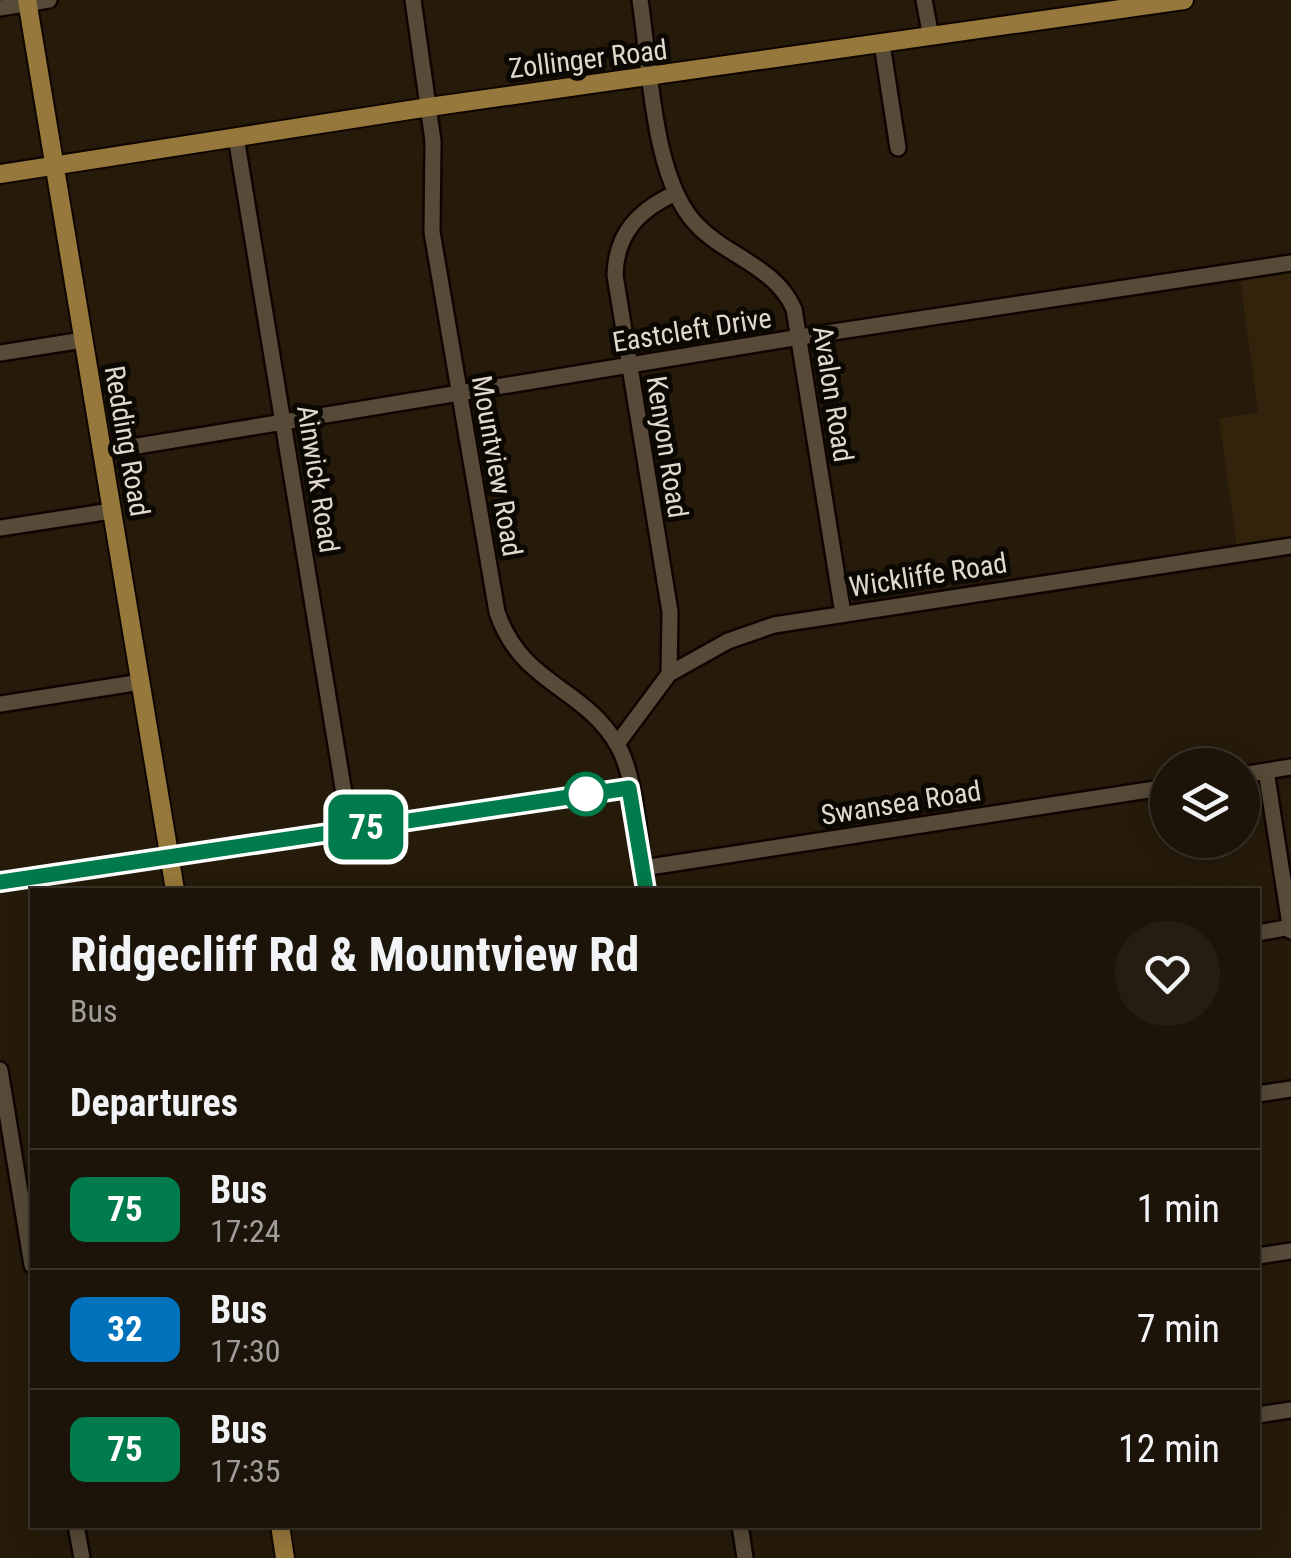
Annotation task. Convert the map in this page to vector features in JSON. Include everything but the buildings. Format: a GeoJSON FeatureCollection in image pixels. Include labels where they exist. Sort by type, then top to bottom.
{"type":"FeatureCollection","features":[{"type":"Feature","properties":{"kind":"main road","name":"Zollinger Road"},"geometry":{"type":"LineString","coordinates":[[0,174],[430,107],[1184,0]]}},
{"type":"Feature","properties":{"kind":"main road","name":"Redding Road"},"geometry":{"type":"LineString","coordinates":[[28,2],[175,888]]}},
{"type":"Feature","properties":{"kind":"main road"},"geometry":{"type":"LineString","coordinates":[[280,1528],[285,1558]]}},
{"type":"Feature","properties":{"kind":"street"},"geometry":{"type":"LineString","coordinates":[[0,8],[49,0]]}},
{"type":"Feature","properties":{"kind":"street","name":"Mountview Road"},"geometry":{"type":"LineString","coordinates":[[413,0],[430,107],[434,162],[432,232],[501,625],[530,669],[586,708],[617,744],[629,788],[646,888]]}},
{"type":"Feature","properties":{"kind":"street","name":"Avalon Road"},"geometry":{"type":"LineString","coordinates":[[640,0],[674,194],[706,234],[782,286],[794,309],[842,614]]}},
{"type":"Feature","properties":{"kind":"street"},"geometry":{"type":"LineString","coordinates":[[924,0],[930,37]]}},
{"type":"Feature","properties":{"kind":"street"},"geometry":{"type":"LineString","coordinates":[[882,44],[898,148]]}},
{"type":"Feature","properties":{"kind":"street","name":"Ainwick Road"},"geometry":{"type":"LineString","coordinates":[[236,137],[350,830]]}},
{"type":"Feature","properties":{"kind":"street","name":"Kenyon Road"},"geometry":{"type":"LineString","coordinates":[[669,674],[670,612],[615,276],[619,243],[642,212],[674,194]]}},
{"type":"Feature","properties":{"kind":"street","name":"Eastcleft Drive"},"geometry":{"type":"LineString","coordinates":[[102,452],[800,337],[1291,263]]}},
{"type":"Feature","properties":{"kind":"street"},"geometry":{"type":"LineString","coordinates":[[0,353],[82,340]]}},
{"type":"Feature","properties":{"kind":"street"},"geometry":{"type":"LineString","coordinates":[[0,528],[111,511]]}},
{"type":"Feature","properties":{"kind":"street","name":"Wickliffe Road"},"geometry":{"type":"LineString","coordinates":[[617,744],[669,674],[753,631],[1291,546]]}},
{"type":"Feature","properties":{"kind":"street"},"geometry":{"type":"LineString","coordinates":[[0,704],[140,682]]}},
{"type":"Feature","properties":{"kind":"street"},"geometry":{"type":"LineString","coordinates":[[1260,772],[1291,767]]}},
{"type":"Feature","properties":{"kind":"street"},"geometry":{"type":"LineString","coordinates":[[1260,932],[1291,929],[1266,771]]}},
{"type":"Feature","properties":{"kind":"street"},"geometry":{"type":"LineString","coordinates":[[0,882],[629,788]]}},
{"type":"Feature","properties":{"kind":"street","name":"Swansea Road"},"geometry":{"type":"LineString","coordinates":[[642,868],[1150,790]]}},
{"type":"Feature","properties":{"kind":"street"},"geometry":{"type":"LineString","coordinates":[[0,1070],[30,1253]]}},
{"type":"Feature","properties":{"kind":"street"},"geometry":{"type":"LineString","coordinates":[[1260,1094],[1291,1089]]}},
{"type":"Feature","properties":{"kind":"street"},"geometry":{"type":"LineString","coordinates":[[1260,1256],[1291,1251]]}},
{"type":"Feature","properties":{"kind":"street"},"geometry":{"type":"LineString","coordinates":[[1260,1415],[1291,1410]]}},
{"type":"Feature","properties":{"kind":"street"},"geometry":{"type":"LineString","coordinates":[[77,1528],[82,1558]]}},
{"type":"Feature","properties":{"kind":"street"},"geometry":{"type":"LineString","coordinates":[[726,1558],[744,1557],[740,1528]]}},
{"type":"Feature","properties":{"kind":"shaded area"},"geometry":{"type":"Polygon","coordinates":[[[1291,270],[1291,540],[1237,548],[1219,418],[1258,413],[1240,277],[1291,270]]]}},
{"type":"Feature","properties":{"kind":"bus line","name":"75"},"geometry":{"type":"LineString","coordinates":[[0,882],[629,788],[646,888]]}}]}
